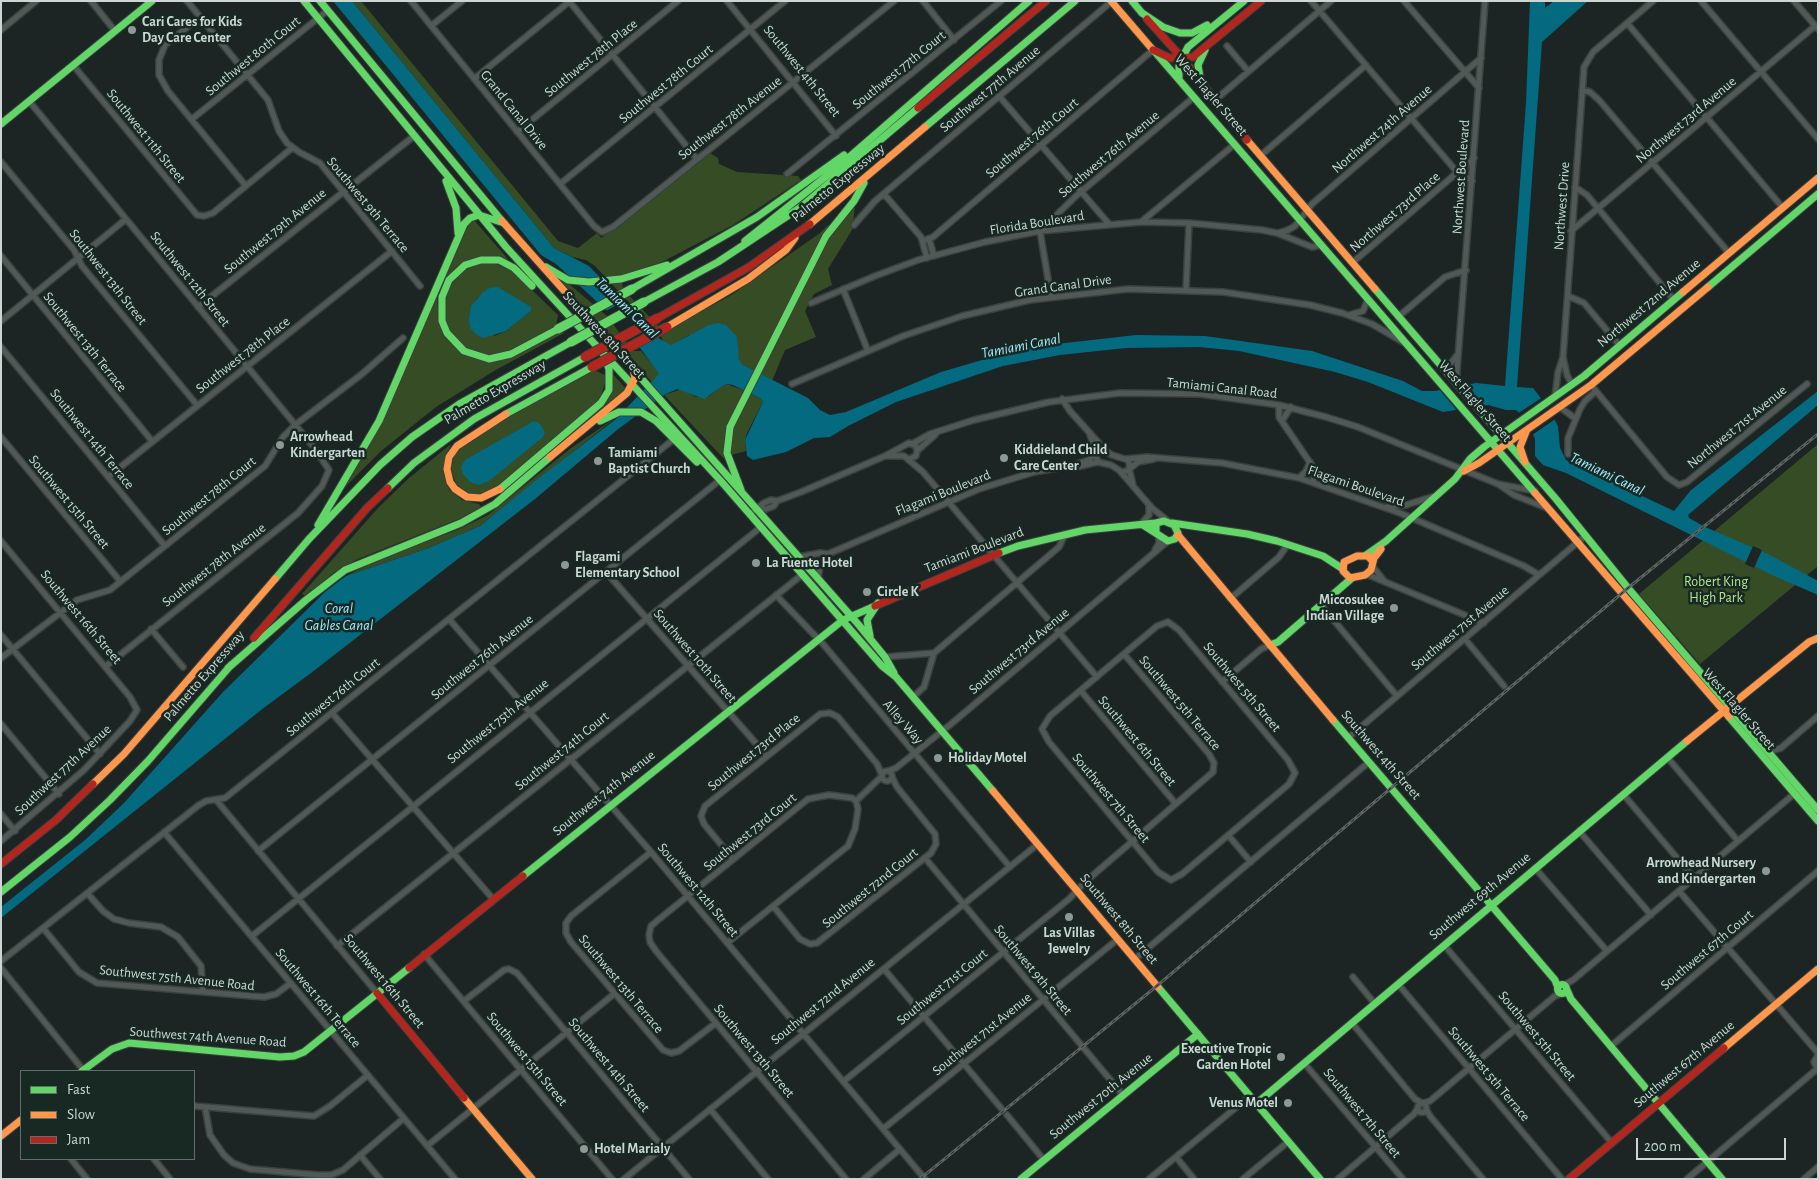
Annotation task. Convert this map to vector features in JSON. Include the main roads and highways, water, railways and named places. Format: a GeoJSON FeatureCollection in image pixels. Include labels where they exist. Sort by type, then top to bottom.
{"type":"FeatureCollection","features":[{"type":"Feature","properties":{"kind":"main road"},"geometry":{"type":"LineString","coordinates":[[2,121],[152,1]]}},
{"type":"Feature","properties":{"kind":"main road","name":"Southwest 8th Street"},"geometry":{"type":"LineString","coordinates":[[304,1],[479,215],[544,291],[720,480],[775,529],[818,578],[882,666],[896,677],[1320,1179]]}},
{"type":"Feature","properties":{"kind":"main road","name":"Southwest 8th Street"},"geometry":{"type":"LineString","coordinates":[[320,1],[529,253],[741,490],[761,527],[803,574],[870,638],[885,657],[896,677]]}},
{"type":"Feature","properties":{"kind":"main road"},"geometry":{"type":"LineString","coordinates":[[718,262],[833,172],[1029,1]]}},
{"type":"Feature","properties":{"kind":"main road","name":"Palmetto Expressway"},"geometry":{"type":"LineString","coordinates":[[1,864],[67,809],[124,754],[309,539],[380,464],[426,426],[474,395],[718,262],[767,232],[815,196],[1046,1]]}},
{"type":"Feature","properties":{"kind":"main road","name":"West Flagler Street"},"geometry":{"type":"LineString","coordinates":[[1132,1],[1182,58],[1214,102],[1527,467],[1582,538],[1726,708],[1794,794],[1818,821]]}},
{"type":"Feature","properties":{"kind":"main road"},"geometry":{"type":"LineString","coordinates":[[1179,79],[1182,58],[1188,47],[1244,1]]}},
{"type":"Feature","properties":{"kind":"main road"},"geometry":{"type":"LineString","coordinates":[[1153,50],[1170,58],[1193,57],[1261,1]]}},
{"type":"Feature","properties":{"kind":"main road","name":"Palmetto Expressway"},"geometry":{"type":"LineString","coordinates":[[1,892],[70,837],[148,761],[367,508],[414,462],[474,419],[742,270],[798,233],[866,179],[1076,2]]}},
{"type":"Feature","properties":{"kind":"main road","name":"West Flagler Street"},"geometry":{"type":"LineString","coordinates":[[1111,2],[1476,425],[1551,509],[1582,538]]}},
{"type":"Feature","properties":{"kind":"main road"},"geometry":{"type":"LineString","coordinates":[[1142,13],[1163,27],[1174,32],[1187,34],[1223,18]]}},
{"type":"Feature","properties":{"kind":"main road"},"geometry":{"type":"LineString","coordinates":[[1201,83],[1198,65],[1206,48]]}},
{"type":"Feature","properties":{"kind":"main road"},"geometry":{"type":"LineString","coordinates":[[1194,96],[1214,102]]}},
{"type":"Feature","properties":{"kind":"main road"},"geometry":{"type":"LineString","coordinates":[[544,291],[536,289],[514,268],[503,262],[492,259],[476,260],[460,269],[447,284],[441,301],[442,321],[447,333],[458,346],[472,355],[489,359],[511,354],[632,289],[779,203],[891,121]]}},
{"type":"Feature","properties":{"kind":"main road"},"geometry":{"type":"LineString","coordinates":[[414,136],[418,135],[433,139]]}},
{"type":"Feature","properties":{"kind":"main road"},"geometry":{"type":"LineString","coordinates":[[1244,155],[1260,156]]}},
{"type":"Feature","properties":{"kind":"main road"},"geometry":{"type":"LineString","coordinates":[[442,170],[455,201],[458,236]]}},
{"type":"Feature","properties":{"kind":"main road","name":"Northwest 72nd Avenue"},"geometry":{"type":"LineString","coordinates":[[1491,441],[1584,376],[1818,178]]}},
{"type":"Feature","properties":{"kind":"main road"},"geometry":{"type":"LineString","coordinates":[[741,490],[730,463],[727,445],[730,427],[826,236],[854,201],[866,179]]}},
{"type":"Feature","properties":{"kind":"main road","name":"Northwest 72nd Avenue"},"geometry":{"type":"LineString","coordinates":[[1499,449],[1594,388],[1628,355],[1818,194]]}},
{"type":"Feature","properties":{"kind":"main road"},"geometry":{"type":"LineString","coordinates":[[1782,208],[1790,217]]}},
{"type":"Feature","properties":{"kind":"main road"},"geometry":{"type":"LineString","coordinates":[[309,539],[379,421],[466,221],[479,215],[504,223]]}},
{"type":"Feature","properties":{"kind":"main road"},"geometry":{"type":"LineString","coordinates":[[603,354],[609,369],[610,384],[607,395],[597,408],[494,494],[474,498],[461,494],[455,489],[450,482],[447,469],[449,456],[457,446],[506,414],[592,367],[667,327],[732,289],[767,266],[786,250],[798,233]]}},
{"type":"Feature","properties":{"kind":"main road"},"geometry":{"type":"LineString","coordinates":[[529,253],[554,273],[568,280],[589,282],[621,279],[693,254]]}},
{"type":"Feature","properties":{"kind":"main road"},"geometry":{"type":"LineString","coordinates":[[1729,253],[1737,262]]}},
{"type":"Feature","properties":{"kind":"main road"},"geometry":{"type":"LineString","coordinates":[[1674,300],[1682,309]]}},
{"type":"Feature","properties":{"kind":"main road"},"geometry":{"type":"LineString","coordinates":[[1380,312],[1390,318],[1398,317]]}},
{"type":"Feature","properties":{"kind":"main road"},"geometry":{"type":"LineString","coordinates":[[1620,346],[1628,355]]}},
{"type":"Feature","properties":{"kind":"main road"},"geometry":{"type":"LineString","coordinates":[[228,668],[336,576],[365,560],[480,513],[502,498],[636,389],[633,368]]}},
{"type":"Feature","properties":{"kind":"main road"},"geometry":{"type":"LineString","coordinates":[[1584,376],[1594,388]]}},
{"type":"Feature","properties":{"kind":"main road"},"geometry":{"type":"LineString","coordinates":[[586,428],[619,412],[636,411],[646,414],[705,470],[720,480]]}},
{"type":"Feature","properties":{"kind":"main road"},"geometry":{"type":"LineString","coordinates":[[1527,467],[1520,447],[1528,430]]}},
{"type":"Feature","properties":{"kind":"main road"},"geometry":{"type":"LineString","coordinates":[[1464,471],[1470,459],[1491,441]]}},
{"type":"Feature","properties":{"kind":"main road"},"geometry":{"type":"LineString","coordinates":[[1270,646],[1278,642],[1352,578],[1366,574],[1370,561],[1386,542],[1464,471],[1499,449]]}},
{"type":"Feature","properties":{"kind":"main road"},"geometry":{"type":"LineString","coordinates":[[711,455],[720,480]]}},
{"type":"Feature","properties":{"kind":"main road"},"geometry":{"type":"LineString","coordinates":[[1157,528],[1170,522],[1246,534],[1288,544],[1323,556],[1370,561]]}},
{"type":"Feature","properties":{"kind":"main road"},"geometry":{"type":"LineString","coordinates":[[1170,522],[1174,537],[1191,526]]}},
{"type":"Feature","properties":{"kind":"main road","name":"Tamiami Boulevard"},"geometry":{"type":"LineString","coordinates":[[847,618],[992,555],[1065,534],[1141,526],[1157,528],[1174,537]]}},
{"type":"Feature","properties":{"kind":"main road"},"geometry":{"type":"LineString","coordinates":[[761,527],[775,529]]}},
{"type":"Feature","properties":{"kind":"main road","name":"Southwest 4th Street"},"geometry":{"type":"LineString","coordinates":[[1174,537],[1187,548],[1230,598],[1722,1179]]}},
{"type":"Feature","properties":{"kind":"main road"},"geometry":{"type":"LineString","coordinates":[[1323,556],[1352,578]]}},
{"type":"Feature","properties":{"kind":"main road"},"geometry":{"type":"LineString","coordinates":[[1338,589],[1344,562],[1350,558]]}},
{"type":"Feature","properties":{"kind":"main road"},"geometry":{"type":"LineString","coordinates":[[870,638],[867,620],[878,603]]}},
{"type":"Feature","properties":{"kind":"main road","name":"Southwest 74th Avenue"},"geometry":{"type":"LineString","coordinates":[[376,993],[847,618]]}},
{"type":"Feature","properties":{"kind":"main road","name":"Southwest 69th Avenue"},"geometry":{"type":"LineString","coordinates":[[1257,1103],[1726,708],[1803,646],[1818,638]]}},
{"type":"Feature","properties":{"kind":"main road","name":"West Flagler Street"},"geometry":{"type":"LineString","coordinates":[[1726,708],[1813,799],[1817,808]]}},
{"type":"Feature","properties":{"kind":"main road","name":"Southwest 67th Avenue"},"geometry":{"type":"LineString","coordinates":[[1569,1179],[1818,969]]}},
{"type":"Feature","properties":{"kind":"main road","name":"Southwest 74th Avenue Road"},"geometry":{"type":"LineString","coordinates":[[84,1070],[112,1049],[129,1043],[288,1057],[304,1052],[376,993]]}},
{"type":"Feature","properties":{"kind":"main road","name":"Southwest 16th Street"},"geometry":{"type":"LineString","coordinates":[[376,993],[532,1179]]}},
{"type":"Feature","properties":{"kind":"main road","name":"Southwest 70th Avenue"},"geometry":{"type":"LineString","coordinates":[[1021,1179],[1198,1034]]}},
{"type":"Feature","properties":{"kind":"main road"},"geometry":{"type":"LineString","coordinates":[[1,1136],[20,1121]]}},
{"type":"Feature","properties":{"kind":"water"},"geometry":{"type":"Polygon","coordinates":[[[333,1],[352,1],[554,248],[589,266],[660,339],[671,345],[709,325],[718,323],[726,325],[737,337],[739,360],[743,365],[808,398],[820,410],[830,415],[846,412],[941,372],[1006,353],[1030,347],[1136,335],[1205,336],[1312,351],[1403,381],[1422,391],[1435,391],[1476,383],[1505,386],[1526,103],[1530,1],[1545,1],[1545,8],[1554,1],[1588,1],[1542,42],[1517,387],[1533,388],[1547,406],[1558,426],[1560,448],[1566,460],[1674,511],[1691,490],[1818,391],[1818,405],[1688,515],[1689,518],[1705,527],[1768,554],[1818,581],[1818,595],[1772,575],[1566,473],[1543,465],[1535,456],[1535,439],[1527,420],[1516,410],[1506,410],[1488,405],[1443,412],[1368,382],[1335,372],[1239,351],[1199,347],[1126,348],[1060,355],[1003,366],[896,402],[830,437],[814,438],[786,452],[753,460],[747,456],[745,440],[763,402],[760,398],[733,385],[726,384],[704,399],[677,389],[664,395],[617,430],[535,499],[261,710],[1,918],[1,907],[85,840],[124,803],[223,692],[326,591],[346,576],[426,549],[480,526],[616,419],[659,374],[635,341],[607,311],[556,264],[541,255],[333,1]]]}},
{"type":"Feature","properties":{"kind":"water"},"geometry":{"type":"Polygon","coordinates":[[[498,287],[531,307],[531,311],[506,331],[484,338],[477,335],[470,328],[471,306],[489,288],[498,287]]]}},
{"type":"Feature","properties":{"kind":"water"},"geometry":{"type":"Polygon","coordinates":[[[534,421],[540,424],[545,432],[543,437],[489,481],[479,485],[470,482],[463,474],[461,467],[465,460],[534,421]]]}},
{"type":"Feature","properties":{"kind":"railway"},"geometry":{"type":"LineString","coordinates":[[920,1179],[1152,990],[1628,588],[1818,434]]}},
{"type":"Feature","properties":{"kind":"place","name":"Cari Cares for Kids Day Care Center"},"geometry":{"type":"Point","coordinates":[132,30]}},
{"type":"Feature","properties":{"kind":"place","name":"Arrowhead Kindergarten"},"geometry":{"type":"Point","coordinates":[280,445]}},
{"type":"Feature","properties":{"kind":"place","name":"Kiddieland Child Care Center"},"geometry":{"type":"Point","coordinates":[1004,458]}},
{"type":"Feature","properties":{"kind":"place","name":"Tamiami Baptist Church"},"geometry":{"type":"Point","coordinates":[598,461]}},
{"type":"Feature","properties":{"kind":"place","name":"La Fuente Hotel"},"geometry":{"type":"Point","coordinates":[756,563]}},
{"type":"Feature","properties":{"kind":"place","name":"Flagami Elementary School"},"geometry":{"type":"Point","coordinates":[565,565]}},
{"type":"Feature","properties":{"kind":"place","name":"Circle K"},"geometry":{"type":"Point","coordinates":[867,592]}},
{"type":"Feature","properties":{"kind":"place","name":"Miccosukee Indian Village"},"geometry":{"type":"Point","coordinates":[1394,608]}},
{"type":"Feature","properties":{"kind":"place","name":"Holiday Motel"},"geometry":{"type":"Point","coordinates":[938,758]}},
{"type":"Feature","properties":{"kind":"place","name":"Arrowhead Nursery and Kindergarten"},"geometry":{"type":"Point","coordinates":[1766,871]}},
{"type":"Feature","properties":{"kind":"place","name":"Las Villas Jewelry"},"geometry":{"type":"Point","coordinates":[1069,917]}},
{"type":"Feature","properties":{"kind":"place","name":"Executive Tropic Garden Hotel"},"geometry":{"type":"Point","coordinates":[1281,1057]}},
{"type":"Feature","properties":{"kind":"place","name":"Venus Motel"},"geometry":{"type":"Point","coordinates":[1288,1103]}},
{"type":"Feature","properties":{"kind":"place","name":"Hotel Marialy"},"geometry":{"type":"Point","coordinates":[584,1149]}},
{"type":"Feature","properties":{"kind":"water label","name":"Tamiami Canal"},"geometry":{"type":"Point","coordinates":[627,308]}},
{"type":"Feature","properties":{"kind":"water label","name":"Tamiami Canal"},"geometry":{"type":"Point","coordinates":[1021,346]}},
{"type":"Feature","properties":{"kind":"water label","name":"Tamiami Canal"},"geometry":{"type":"Point","coordinates":[1607,474]}},
{"type":"Feature","properties":{"kind":"water label","name":"Coral Gables Canal"},"geometry":{"type":"Point","coordinates":[339,616]}},
{"type":"Feature","properties":{"kind":"park label","name":"Robert King High Park"},"geometry":{"type":"Point","coordinates":[1716,590]}}]}
